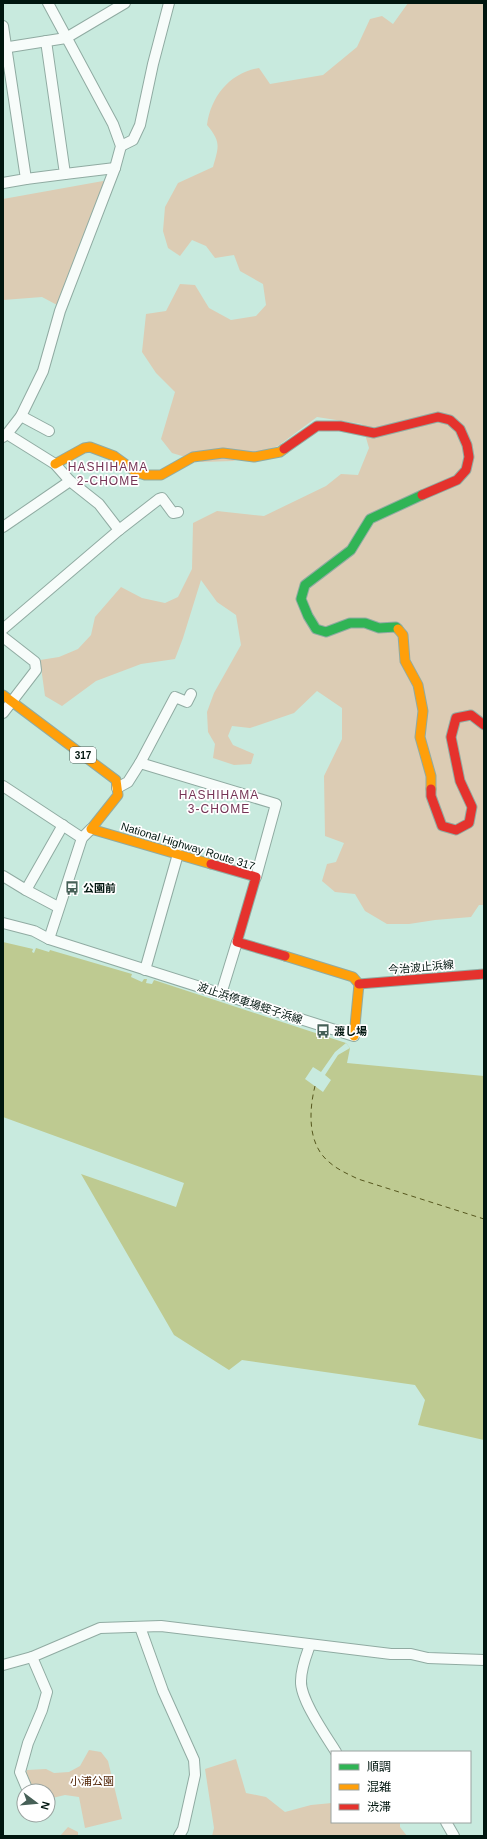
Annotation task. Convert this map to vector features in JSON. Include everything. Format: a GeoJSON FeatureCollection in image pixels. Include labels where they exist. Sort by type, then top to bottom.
{"type":"FeatureCollection","features":[{"type":"Feature","properties":{"kind":"main road"},"geometry":{"type":"LineString","coordinates":[[54,464],[84,448],[90,447],[114,456],[136,472],[145,475],[161,475],[193,456],[223,454],[254,457],[280,452],[317,426],[340,426],[374,433],[438,417],[450,420],[460,429],[466,444],[469,457],[466,470],[457,480],[391,508],[370,519],[351,550],[305,585],[301,599],[308,616],[316,629],[326,632],[350,623],[365,623],[379,628],[396,627],[403,635],[405,661],[418,685],[423,711],[420,736],[431,776],[431,796],[442,826],[456,830],[469,823],[472,807],[460,781],[451,737],[456,718],[471,715],[484,725]]}},
{"type":"Feature","properties":{"kind":"main road","name":"317"},"geometry":{"type":"LineString","coordinates":[[3,695],[110,774],[116,780],[117,788]]}},
{"type":"Feature","properties":{"kind":"main road"},"geometry":{"type":"LineString","coordinates":[[91,830],[118,795],[117,788]]}},
{"type":"Feature","properties":{"kind":"main road","name":"National Highway Route 317"},"geometry":{"type":"LineString","coordinates":[[91,830],[256,877],[237,942]]}},
{"type":"Feature","properties":{"kind":"main road"},"geometry":{"type":"LineString","coordinates":[[237,942],[353,977],[359,984],[354,1036]]}},
{"type":"Feature","properties":{"kind":"main road","name":"今治波止浜線"},"geometry":{"type":"LineString","coordinates":[[359,984],[484,974]]}},
{"type":"Feature","properties":{"kind":"street"},"geometry":{"type":"LineString","coordinates":[[48,3],[113,124],[121,146],[115,168],[60,311],[43,371],[20,416],[5,435],[54,464],[70,481],[99,504],[119,530]]}},
{"type":"Feature","properties":{"kind":"street"},"geometry":{"type":"LineString","coordinates":[[4,47],[66,38],[125,3]]}},
{"type":"Feature","properties":{"kind":"street"},"geometry":{"type":"LineString","coordinates":[[121,146],[133,140],[140,125],[152,64],[169,3]]}},
{"type":"Feature","properties":{"kind":"street"},"geometry":{"type":"LineString","coordinates":[[3,26],[4,47],[26,179]]}},
{"type":"Feature","properties":{"kind":"street"},"geometry":{"type":"LineString","coordinates":[[46,41],[65,174]]}},
{"type":"Feature","properties":{"kind":"street"},"geometry":{"type":"LineString","coordinates":[[3,182],[115,168]]}},
{"type":"Feature","properties":{"kind":"street"},"geometry":{"type":"LineString","coordinates":[[20,416],[49,431]]}},
{"type":"Feature","properties":{"kind":"street"},"geometry":{"type":"LineString","coordinates":[[3,527],[70,481]]}},
{"type":"Feature","properties":{"kind":"street"},"geometry":{"type":"LineString","coordinates":[[3,629],[119,530],[159,499],[162,498],[173,513],[178,512]]}},
{"type":"Feature","properties":{"kind":"street"},"geometry":{"type":"LineString","coordinates":[[3,637],[36,662],[36,670],[3,713]]}},
{"type":"Feature","properties":{"kind":"street"},"geometry":{"type":"LineString","coordinates":[[117,788],[128,782],[140,763],[175,697],[187,702],[192,694]]}},
{"type":"Feature","properties":{"kind":"street"},"geometry":{"type":"LineString","coordinates":[[140,763],[276,804],[256,877]]}},
{"type":"Feature","properties":{"kind":"street"},"geometry":{"type":"LineString","coordinates":[[3,786],[82,838]]}},
{"type":"Feature","properties":{"kind":"street"},"geometry":{"type":"LineString","coordinates":[[26,890],[63,825]]}},
{"type":"Feature","properties":{"kind":"street"},"geometry":{"type":"LineString","coordinates":[[49,939],[58,907],[82,838],[91,830]]}},
{"type":"Feature","properties":{"kind":"street"},"geometry":{"type":"LineString","coordinates":[[145,970],[178,854]]}},
{"type":"Feature","properties":{"kind":"street"},"geometry":{"type":"LineString","coordinates":[[3,876],[58,907]]}},
{"type":"Feature","properties":{"kind":"street","name":"波止浜停車場蛭子浜線"},"geometry":{"type":"LineString","coordinates":[[3,923],[34,931],[49,939],[354,1036]]}},
{"type":"Feature","properties":{"kind":"street"},"geometry":{"type":"LineString","coordinates":[[221,994],[237,942]]}},
{"type":"Feature","properties":{"kind":"street"},"geometry":{"type":"LineString","coordinates":[[140,1627],[163,1691],[194,1760],[195,1775],[183,1829],[179,1836]]}},
{"type":"Feature","properties":{"kind":"street"},"geometry":{"type":"LineString","coordinates":[[3,1665],[32,1657],[100,1628],[140,1627],[168,1627],[245,1635],[310,1645],[391,1654],[412,1654],[428,1658],[484,1660]]}},
{"type":"Feature","properties":{"kind":"street"},"geometry":{"type":"LineString","coordinates":[[310,1645],[304,1659],[301,1682],[308,1705],[319,1726],[335,1751]]}},
{"type":"Feature","properties":{"kind":"street"},"geometry":{"type":"LineString","coordinates":[[25,1783],[20,1772],[28,1743],[42,1710],[47,1692],[32,1657]]}},
{"type":"Feature","properties":{"kind":"street"},"geometry":{"type":"LineString","coordinates":[[447,1823],[454,1836]]}},
{"type":"Feature","properties":{"kind":"green space"},"geometry":{"type":"Polygon","coordinates":[[[408,3],[484,3],[484,905],[479,905],[471,917],[409,924],[387,924],[365,911],[355,894],[335,892],[322,881],[327,864],[336,862],[344,843],[325,836],[324,776],[342,739],[342,708],[317,691],[294,713],[250,728],[232,726],[228,736],[233,745],[254,754],[251,764],[234,765],[213,758],[215,744],[208,732],[207,712],[214,693],[241,645],[236,615],[217,602],[201,580],[175,659],[141,664],[96,681],[62,706],[45,696],[40,660],[59,657],[78,649],[91,635],[95,617],[121,587],[142,598],[165,603],[178,597],[192,569],[193,523],[217,511],[264,516],[326,486],[341,474],[358,475],[369,448],[362,424],[317,417],[278,446],[233,461],[202,462],[172,453],[161,439],[175,392],[156,373],[142,352],[146,314],[166,311],[180,284],[195,285],[209,308],[231,320],[256,316],[266,305],[263,284],[240,271],[234,255],[215,258],[206,246],[192,240],[180,256],[168,248],[163,231],[165,207],[178,183],[213,167],[218,144],[215,136],[207,125],[209,114],[218,96],[231,81],[239,75],[259,68],[270,84],[323,75],[357,47],[370,19],[382,16],[393,24],[408,3]]]}},
{"type":"Feature","properties":{"kind":"green space"},"geometry":{"type":"Polygon","coordinates":[[[103,181],[106,183],[59,306],[42,297],[3,300],[3,199],[103,181]]]}},
{"type":"Feature","properties":{"kind":"green space","name":"小浦公園"},"geometry":{"type":"Polygon","coordinates":[[[89,1750],[101,1752],[108,1761],[122,1819],[85,1828],[79,1797],[65,1795],[56,1797],[56,1783],[23,1783],[27,1770],[46,1769],[54,1773],[69,1772],[80,1766],[89,1750]]]}},
{"type":"Feature","properties":{"kind":"green space"},"geometry":{"type":"Polygon","coordinates":[[[236,1759],[246,1793],[266,1797],[285,1812],[311,1805],[331,1803],[331,1823],[400,1823],[400,1827],[407,1836],[212,1836],[214,1828],[205,1769],[236,1759]]]}},
{"type":"Feature","properties":{"kind":"green space"},"geometry":{"type":"Polygon","coordinates":[[[68,1827],[78,1832],[78,1836],[60,1836],[68,1827]]]}},
{"type":"Feature","properties":{"kind":"shaded area"},"geometry":{"type":"Polygon","coordinates":[[[3,942],[33,949],[32,952],[34,953],[36,948],[49,952],[50,950],[132,974],[131,977],[142,982],[144,979],[147,979],[146,983],[152,984],[154,980],[346,1043],[350,1048],[347,1063],[484,1076],[484,1440],[418,1425],[425,1400],[415,1385],[242,1360],[229,1370],[174,1335],[81,1174],[176,1207],[184,1183],[3,1117],[3,942]]]}},
{"type":"Feature","properties":{"kind":"pier"},"geometry":{"type":"Polygon","coordinates":[[[346,1043],[350,1048],[338,1055],[325,1075],[331,1080],[323,1092],[305,1079],[313,1067],[321,1072],[335,1052],[346,1043]]]}},
{"type":"Feature","properties":{"kind":"ferry route"},"geometry":{"type":"LineString","coordinates":[[315,1086],[311,1116],[313,1136],[322,1155],[332,1165],[358,1179],[484,1219]]}},
{"type":"Feature","properties":{"kind":"traffic: fast"},"geometry":{"type":"LineString","coordinates":[[398,629],[396,627],[379,628],[365,623],[350,623],[326,632],[316,629],[308,616],[301,599],[305,585],[351,550],[370,519],[422,495]]}},
{"type":"Feature","properties":{"kind":"traffic: slow"},"geometry":{"type":"LineString","coordinates":[[55,464],[84,448],[90,447],[114,456],[136,472],[145,475],[161,475],[193,457],[223,453],[254,457],[280,452],[284,449]]}},
{"type":"Feature","properties":{"kind":"traffic: slow"},"geometry":{"type":"LineString","coordinates":[[398,629],[403,635],[405,661],[418,685],[423,711],[420,737],[431,776],[431,789]]}},
{"type":"Feature","properties":{"kind":"traffic: slow"},"geometry":{"type":"LineString","coordinates":[[3,695],[116,780],[118,795],[91,829],[211,864]]}},
{"type":"Feature","properties":{"kind":"traffic: slow"},"geometry":{"type":"LineString","coordinates":[[285,956],[353,977],[359,984],[354,1036]]}},
{"type":"Feature","properties":{"kind":"traffic: jam"},"geometry":{"type":"LineString","coordinates":[[284,449],[317,426],[340,426],[374,433],[438,417],[450,420],[460,429],[467,445],[469,457],[466,470],[457,480],[422,495]]}},
{"type":"Feature","properties":{"kind":"traffic: jam"},"geometry":{"type":"LineString","coordinates":[[431,789],[431,796],[442,826],[456,830],[469,823],[472,807],[460,781],[451,737],[456,718],[471,715],[484,725]]}},
{"type":"Feature","properties":{"kind":"traffic: jam"},"geometry":{"type":"LineString","coordinates":[[211,864],[256,877],[237,942],[285,956]]}},
{"type":"Feature","properties":{"kind":"traffic: jam"},"geometry":{"type":"LineString","coordinates":[[359,984],[484,974]]}},
{"type":"Feature","properties":{"kind":"place","name":"公園前"},"geometry":{"type":"Point","coordinates":[72,888]}},
{"type":"Feature","properties":{"kind":"place","name":"渡し場"},"geometry":{"type":"Point","coordinates":[323,1031]}},
{"type":"Feature","properties":{"kind":"district","name":"HASHIHAMA 2-CHOME"},"geometry":{"type":"Point","coordinates":[108,474]}},
{"type":"Feature","properties":{"kind":"district","name":"HASHIHAMA 3-CHOME"},"geometry":{"type":"Point","coordinates":[219,802]}}]}
